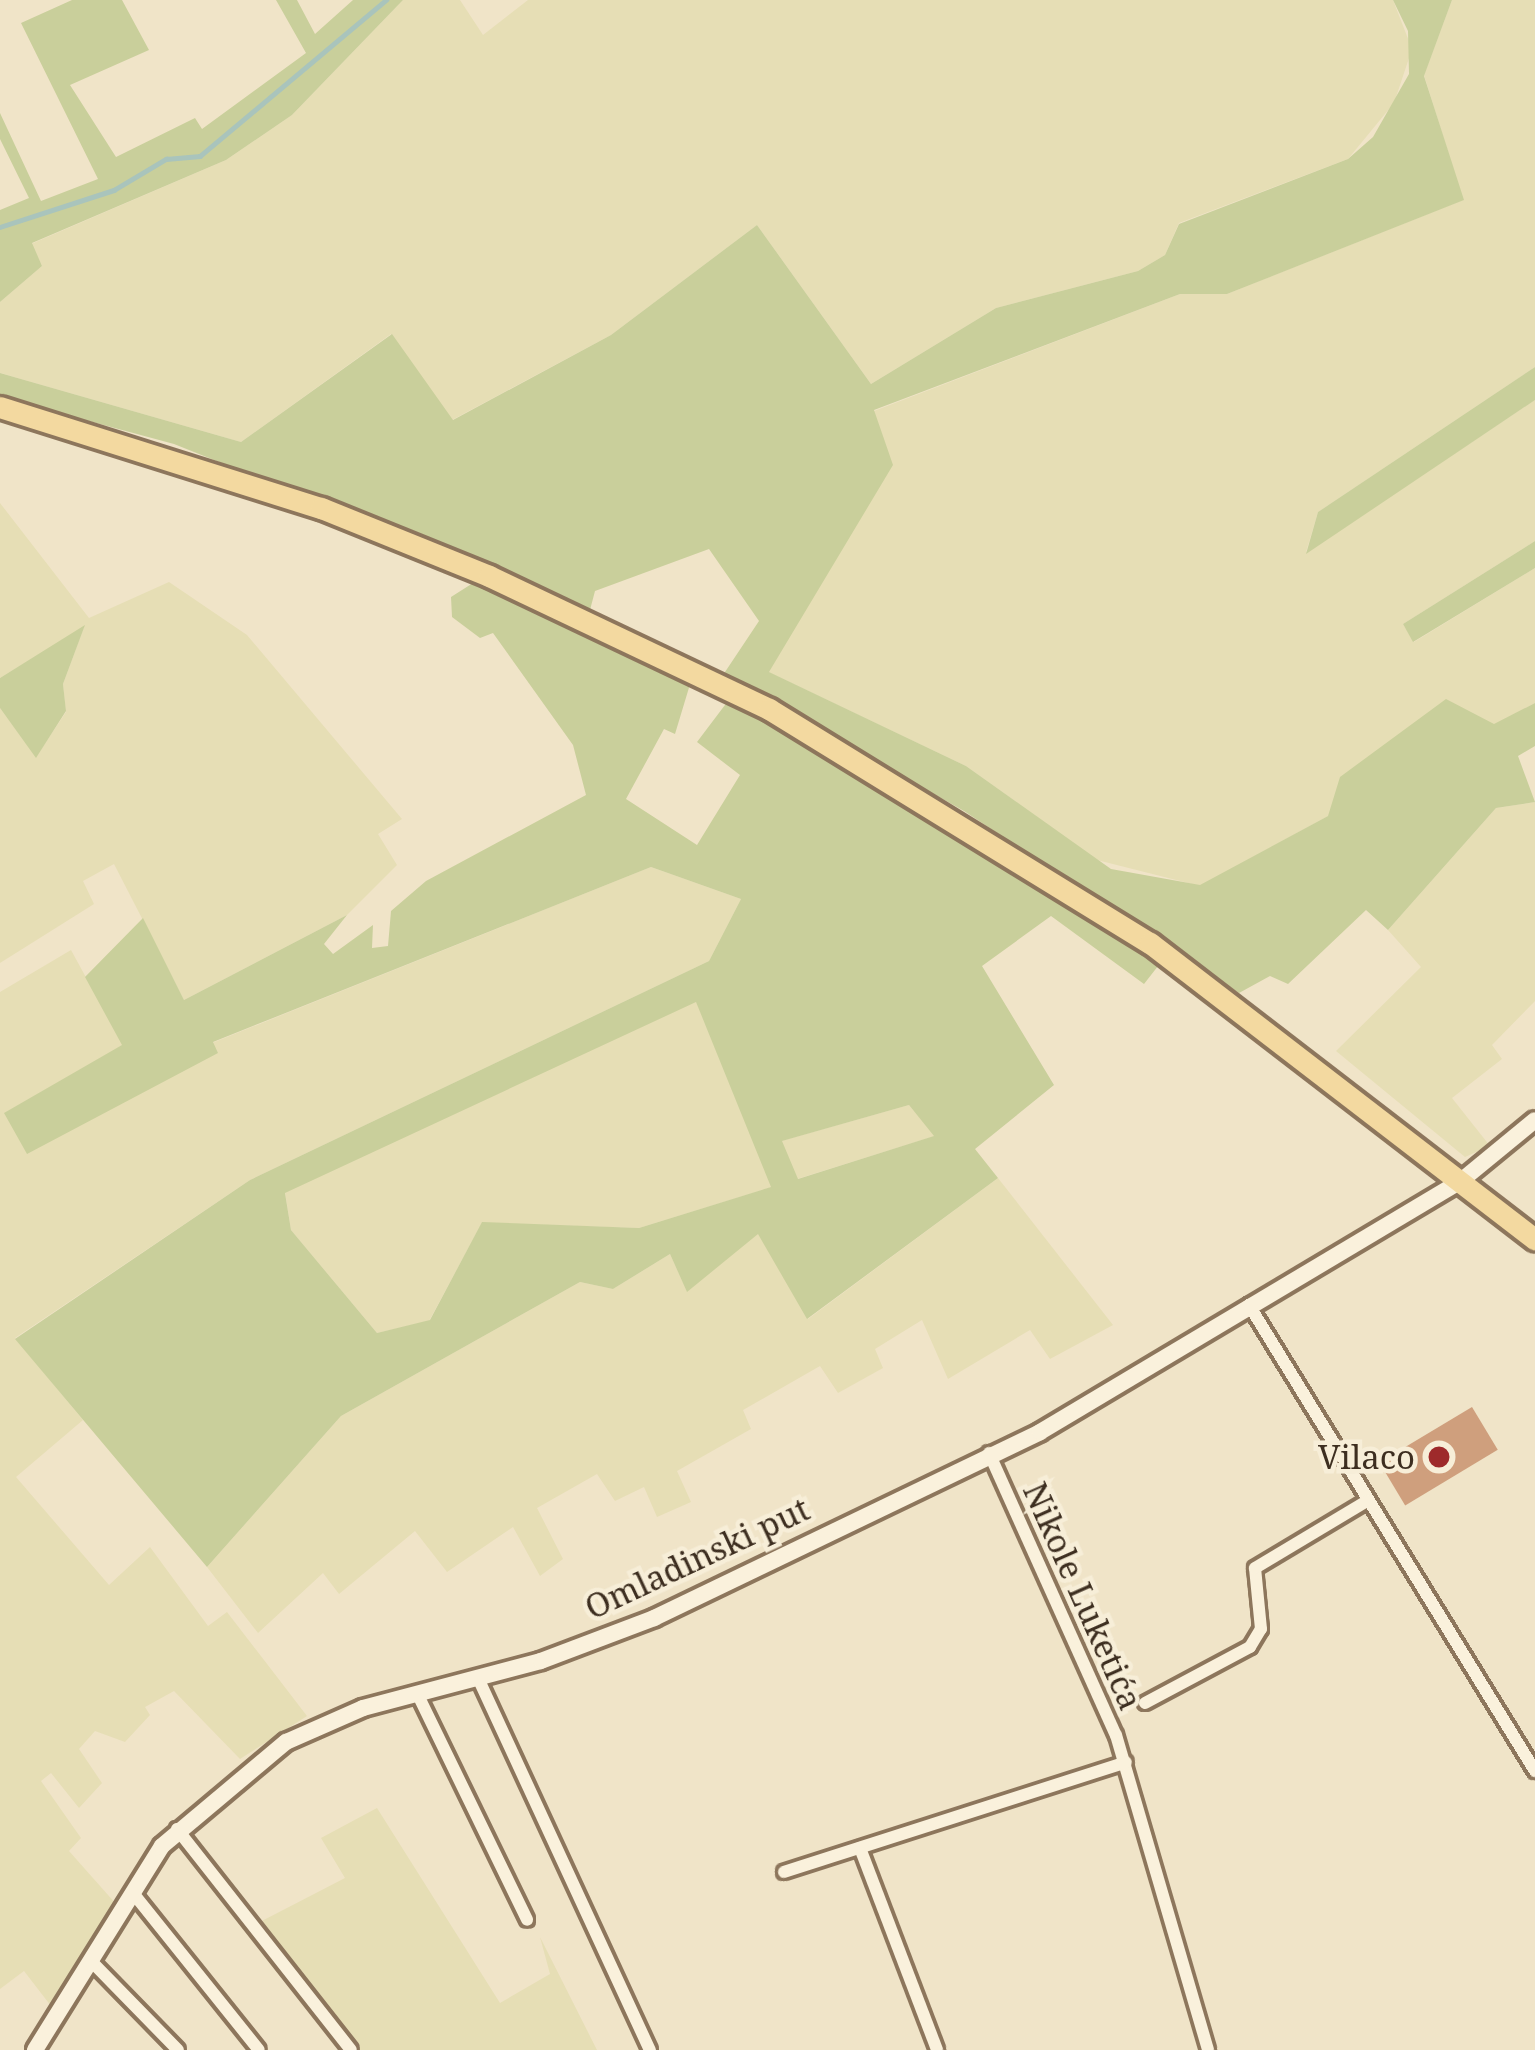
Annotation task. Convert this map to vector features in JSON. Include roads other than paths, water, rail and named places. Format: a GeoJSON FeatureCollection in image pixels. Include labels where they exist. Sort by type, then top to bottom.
{"type":"FeatureCollection","features":[{"type":"Feature","properties":{"kind":"main road"},"geometry":{"type":"LineString","coordinates":[[0,406],[342,516],[769,709],[1150,943],[1535,1239]]}},
{"type":"Feature","properties":{"kind":"street","name":"Omladinski put"},"geometry":{"type":"LineString","coordinates":[[34,2050],[177,1829],[286,1742],[417,1693],[478,1678],[654,1618],[1090,1406],[1462,1180],[1535,1120]]}},
{"type":"Feature","properties":{"kind":"street"},"geometry":{"type":"LineString","coordinates":[[1249,1306],[1534,1768]]}},
{"type":"Feature","properties":{"kind":"street","name":"Nikole Luketića"},"geometry":{"type":"LineString","coordinates":[[988,1452],[1126,1762],[1208,2050]]}},
{"type":"Feature","properties":{"kind":"street"},"geometry":{"type":"LineString","coordinates":[[1145,1703],[1250,1647],[1261,1630],[1255,1568],[1367,1501]]}},
{"type":"Feature","properties":{"kind":"street"},"geometry":{"type":"LineString","coordinates":[[478,1678],[650,2050]]}},
{"type":"Feature","properties":{"kind":"street"},"geometry":{"type":"LineString","coordinates":[[417,1693],[527,1920]]}},
{"type":"Feature","properties":{"kind":"street","name":"Nikole Luketića"},"geometry":{"type":"LineString","coordinates":[[784,1871],[1126,1762]]}},
{"type":"Feature","properties":{"kind":"street"},"geometry":{"type":"LineString","coordinates":[[177,1829],[351,2050]]}},
{"type":"Feature","properties":{"kind":"street"},"geometry":{"type":"LineString","coordinates":[[860,1848],[937,2050]]}},
{"type":"Feature","properties":{"kind":"street"},"geometry":{"type":"LineString","coordinates":[[133,1893],[260,2050]]}},
{"type":"Feature","properties":{"kind":"street"},"geometry":{"type":"LineString","coordinates":[[92,1962],[178,2050]]}},
{"type":"Feature","properties":{"kind":"waterway"},"geometry":{"type":"LineString","coordinates":[[0,227],[114,190],[166,159],[200,156],[386,0]]}},
{"type":"Feature","properties":{"kind":"place","name":"Vilaco"},"geometry":{"type":"Point","coordinates":[1439,1457]}}]}
